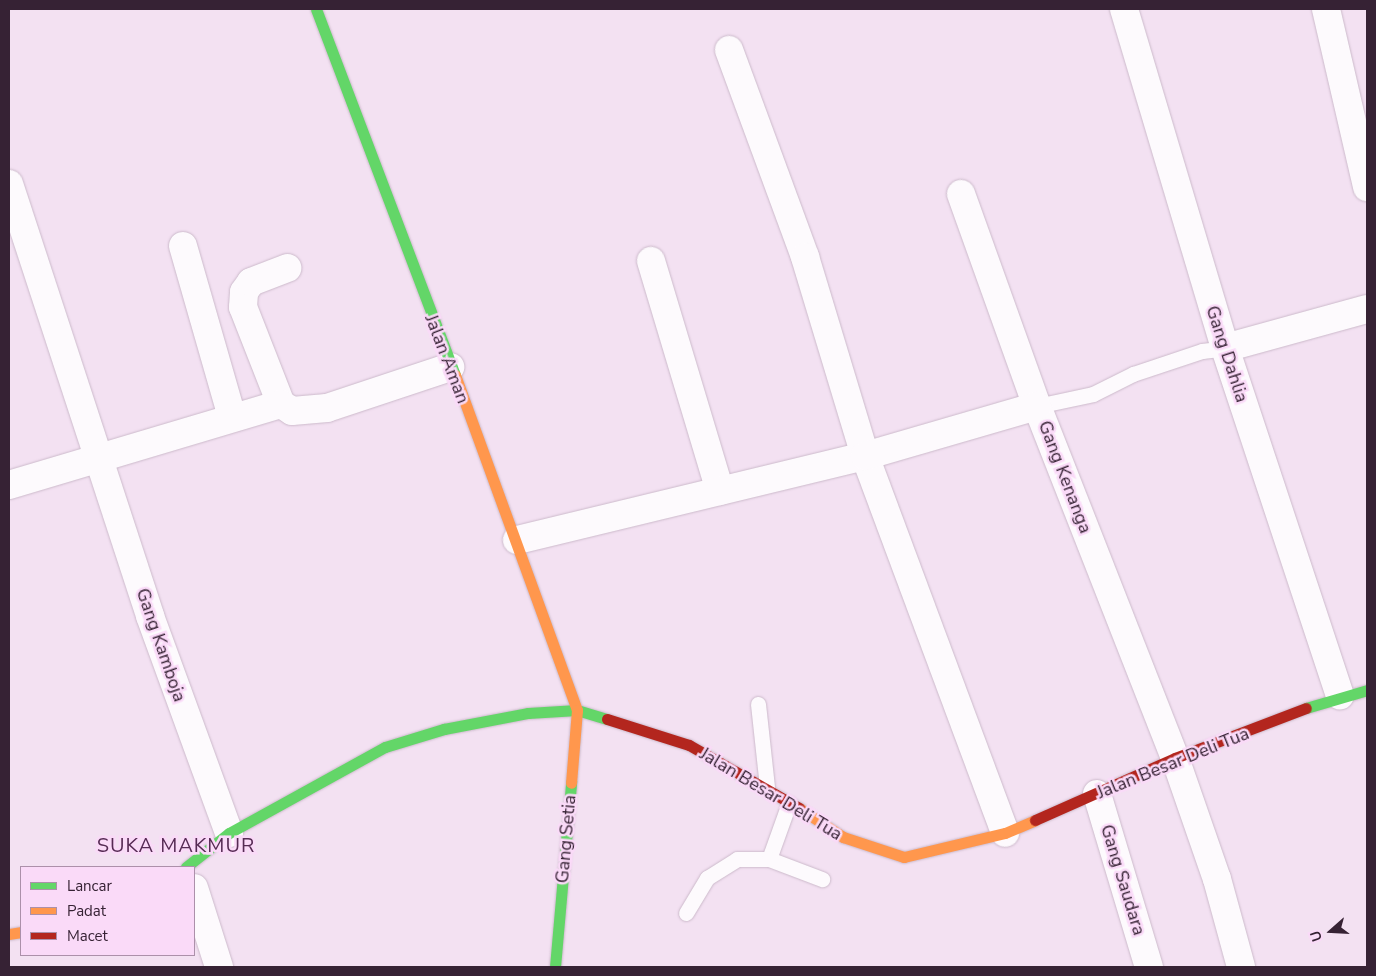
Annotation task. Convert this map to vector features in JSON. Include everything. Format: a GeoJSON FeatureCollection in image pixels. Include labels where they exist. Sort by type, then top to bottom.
{"type":"FeatureCollection","features":[{"type":"Feature","properties":{"kind":"main road","name":"Jalan Aman"},"geometry":{"type":"LineString","coordinates":[[316,9],[517,540],[576,710]]}},
{"type":"Feature","properties":{"kind":"main road","name":"Jalan Besar Deli Tua"},"geometry":{"type":"LineString","coordinates":[[188,866],[228,833],[385,747],[509,716],[576,710],[689,745],[768,787],[790,804],[843,837],[904,857],[923,856],[1005,834],[1175,758],[1340,695],[1367,690]]}},
{"type":"Feature","properties":{"kind":"main road","name":"Gang Setia"},"geometry":{"type":"LineString","coordinates":[[555,967],[576,710]]}},
{"type":"Feature","properties":{"kind":"street","name":"Gang Dahlia"},"geometry":{"type":"LineString","coordinates":[[1124,9],[1225,348],[1340,695]]}},
{"type":"Feature","properties":{"kind":"street"},"geometry":{"type":"LineString","coordinates":[[1326,9],[1367,187]]}},
{"type":"Feature","properties":{"kind":"street"},"geometry":{"type":"LineString","coordinates":[[729,50],[805,257],[865,456],[1005,834]]}},
{"type":"Feature","properties":{"kind":"street","name":"Gang Kamboja"},"geometry":{"type":"LineString","coordinates":[[9,184],[97,456],[228,833]]}},
{"type":"Feature","properties":{"kind":"street","name":"Gang Kenanga"},"geometry":{"type":"LineString","coordinates":[[961,194],[1038,406],[1175,758],[1217,880],[1241,967]]}},
{"type":"Feature","properties":{"kind":"street"},"geometry":{"type":"LineString","coordinates":[[183,246],[232,417]]}},
{"type":"Feature","properties":{"kind":"street"},"geometry":{"type":"LineString","coordinates":[[651,261],[720,491]]}},
{"type":"Feature","properties":{"kind":"street"},"geometry":{"type":"LineString","coordinates":[[287,268],[251,282],[244,292],[243,307],[281,404],[292,411],[318,410],[450,367]]}},
{"type":"Feature","properties":{"kind":"street"},"geometry":{"type":"LineString","coordinates":[[1225,348],[1367,309]]}},
{"type":"Feature","properties":{"kind":"street"},"geometry":{"type":"LineString","coordinates":[[9,485],[97,456],[281,404]]}},
{"type":"Feature","properties":{"kind":"street"},"geometry":{"type":"LineString","coordinates":[[517,540],[865,456],[1038,406]]}},
{"type":"Feature","properties":{"kind":"street","name":"Gang Saudara"},"geometry":{"type":"LineString","coordinates":[[1097,794],[1150,967]]}},
{"type":"Feature","properties":{"kind":"street"},"geometry":{"type":"LineString","coordinates":[[195,891],[220,967]]}},
{"type":"Feature","properties":{"kind":"lane"},"geometry":{"type":"LineString","coordinates":[[1038,406],[1093,394],[1133,374],[1202,351],[1225,348]]}},
{"type":"Feature","properties":{"kind":"lane"},"geometry":{"type":"LineString","coordinates":[[758,704],[768,787]]}},
{"type":"Feature","properties":{"kind":"lane"},"geometry":{"type":"LineString","coordinates":[[769,859],[790,804]]}},
{"type":"Feature","properties":{"kind":"lane"},"geometry":{"type":"LineString","coordinates":[[686,913],[707,878],[723,866],[750,857],[769,859],[822,879]]}},
{"type":"Feature","properties":{"kind":"traffic: fast"},"geometry":{"type":"LineString","coordinates":[[316,9],[455,375]]}},
{"type":"Feature","properties":{"kind":"traffic: fast"},"geometry":{"type":"LineString","coordinates":[[1306,708],[1367,690]]}},
{"type":"Feature","properties":{"kind":"traffic: fast"},"geometry":{"type":"LineString","coordinates":[[187,866],[229,833],[385,747],[444,729],[528,713],[577,710],[607,719]]}},
{"type":"Feature","properties":{"kind":"traffic: fast"},"geometry":{"type":"LineString","coordinates":[[555,967],[571,783]]}},
{"type":"Feature","properties":{"kind":"traffic: slow"},"geometry":{"type":"LineString","coordinates":[[455,375],[577,710],[571,783]]}},
{"type":"Feature","properties":{"kind":"traffic: slow"},"geometry":{"type":"LineString","coordinates":[[799,808],[843,837],[904,857],[1005,833],[1035,820]]}},
{"type":"Feature","properties":{"kind":"traffic: slow"},"geometry":{"type":"LineString","coordinates":[[9,934],[20,932]]}},
{"type":"Feature","properties":{"kind":"traffic: jam"},"geometry":{"type":"LineString","coordinates":[[1035,820],[1175,758],[1306,708]]}},
{"type":"Feature","properties":{"kind":"traffic: jam"},"geometry":{"type":"LineString","coordinates":[[607,719],[689,745],[799,808]]}},
{"type":"Feature","properties":{"kind":"district","name":"SUKA MAKMUR"},"geometry":{"type":"Point","coordinates":[176,845]}}]}
